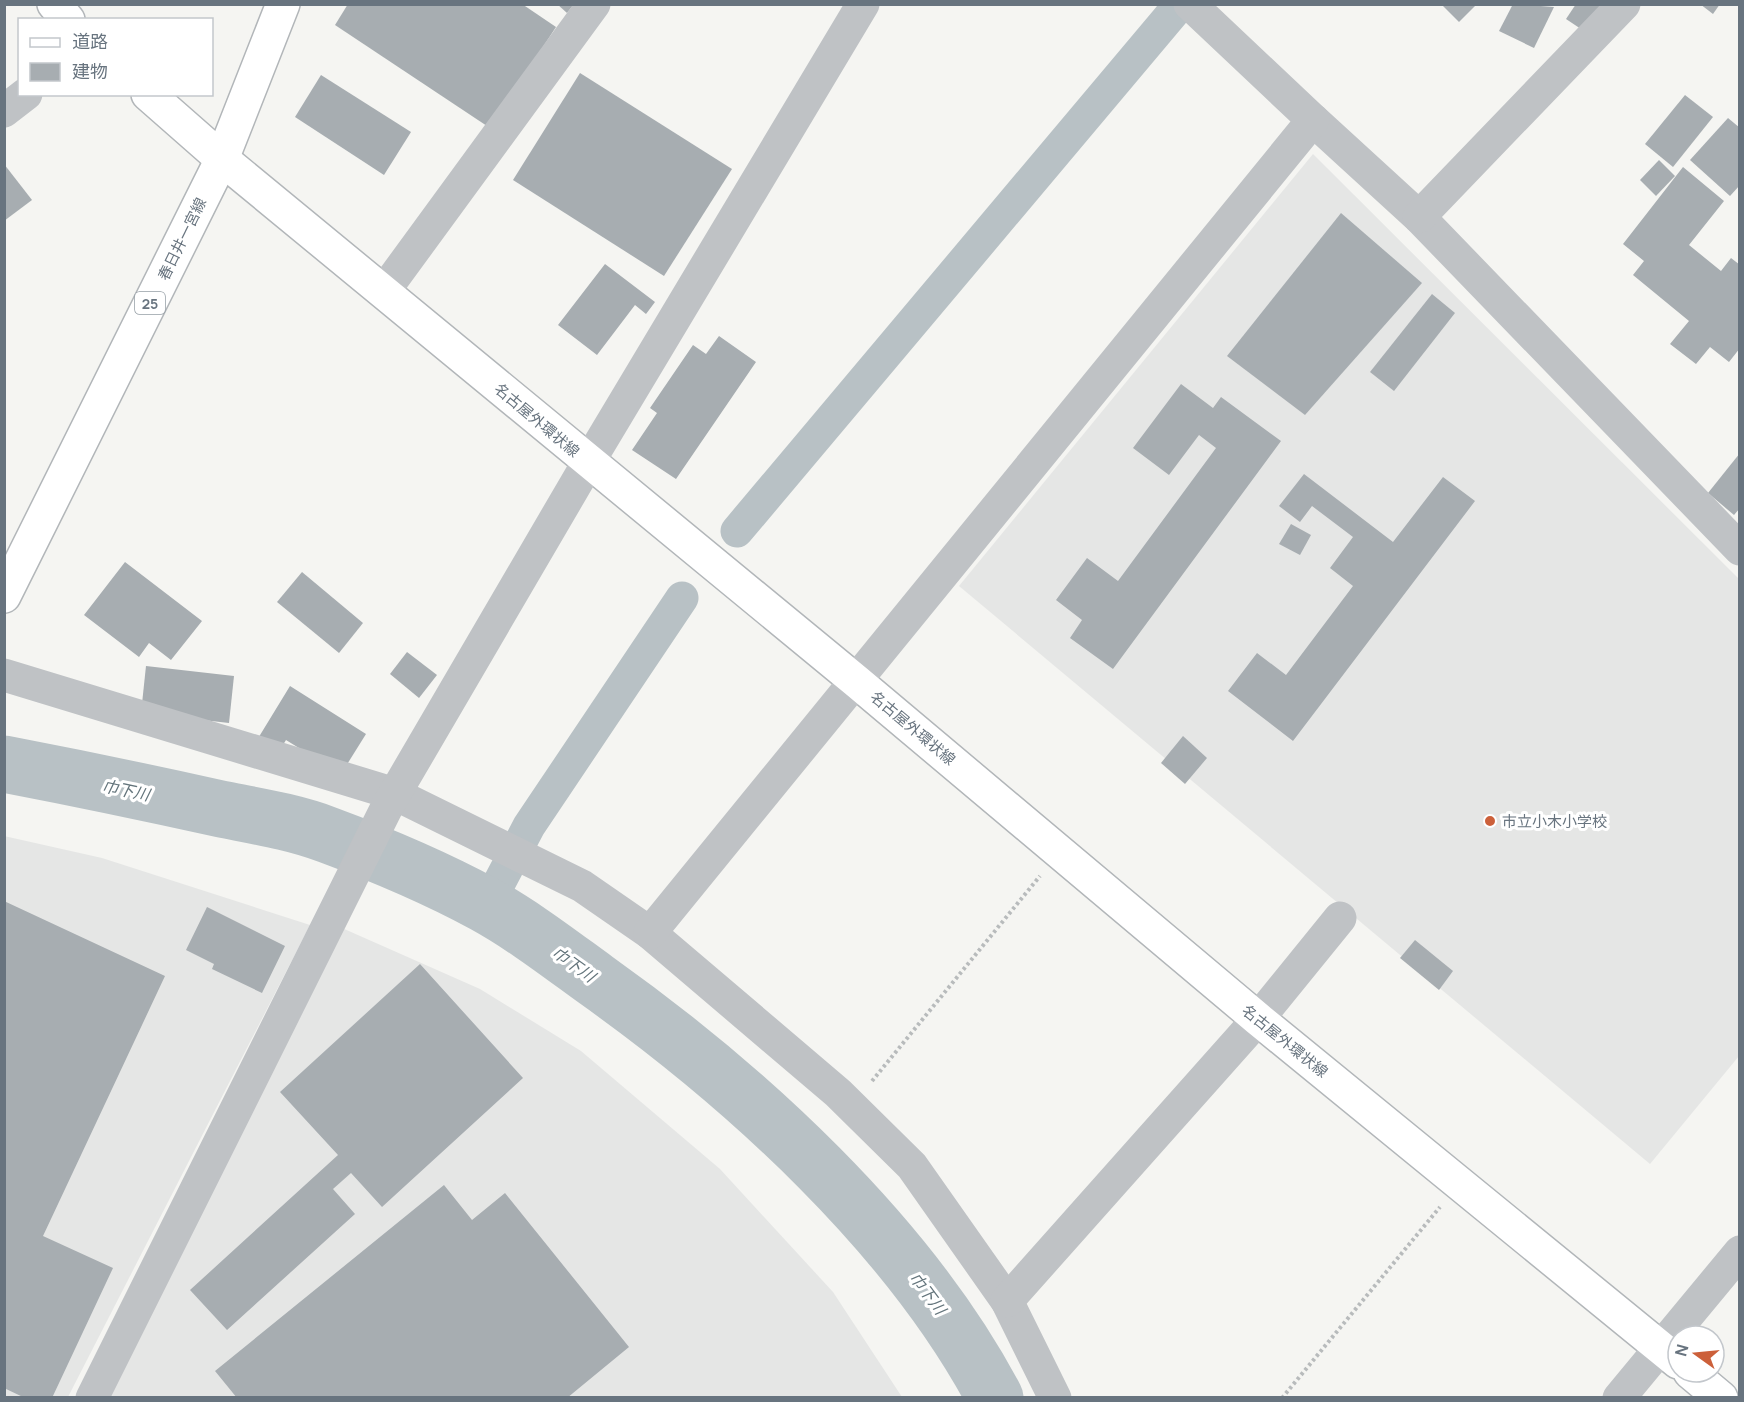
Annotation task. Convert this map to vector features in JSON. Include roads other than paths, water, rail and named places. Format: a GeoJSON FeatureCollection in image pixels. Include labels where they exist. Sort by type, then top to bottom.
{"type":"FeatureCollection","features":[{"type":"Feature","properties":{"kind":"main road"},"geometry":{"type":"LineString","coordinates":[[54,4],[66,18]]}},
{"type":"Feature","properties":{"kind":"main road","name":"春日井一宮線"},"geometry":{"type":"LineString","coordinates":[[4,596],[222,159],[283,4]]}},
{"type":"Feature","properties":{"kind":"main road","name":"名古屋外環状線"},"geometry":{"type":"LineString","coordinates":[[150,96],[222,159],[384,291],[588,463],[856,681],[1258,1019],[1666,1353]]}},
{"type":"Feature","properties":{"kind":"main road"},"geometry":{"type":"LineString","coordinates":[[1704,1384],[1721,1398]]}},
{"type":"Feature","properties":{"kind":"street"},"geometry":{"type":"LineString","coordinates":[[384,291],[594,4]]}},
{"type":"Feature","properties":{"kind":"street"},"geometry":{"type":"LineString","coordinates":[[92,1398],[391,801],[588,463],[863,4]]}},
{"type":"Feature","properties":{"kind":"street"},"geometry":{"type":"LineString","coordinates":[[1190,4],[1419,217],[1738,544]]}},
{"type":"Feature","properties":{"kind":"street"},"geometry":{"type":"LineString","coordinates":[[1419,217],[1624,4]]}},
{"type":"Feature","properties":{"kind":"street"},"geometry":{"type":"LineString","coordinates":[[4,111],[23,96]]}},
{"type":"Feature","properties":{"kind":"street"},"geometry":{"type":"LineString","coordinates":[[650,933],[1313,120]]}},
{"type":"Feature","properties":{"kind":"street"},"geometry":{"type":"LineString","coordinates":[[4,675],[391,801],[498,845],[582,886],[650,933],[838,1093],[912,1166],[1007,1301],[1055,1398]]}},
{"type":"Feature","properties":{"kind":"street"},"geometry":{"type":"LineString","coordinates":[[1007,1301],[1258,1019],[1340,918]]}},
{"type":"Feature","properties":{"kind":"street"},"geometry":{"type":"LineString","coordinates":[[1690,1324],[1740,1252]]}},
{"type":"Feature","properties":{"kind":"street"},"geometry":{"type":"LineString","coordinates":[[1619,1398],[1666,1358]]}},
{"type":"Feature","properties":{"kind":"waterway"},"geometry":{"type":"LineString","coordinates":[[737,531],[1177,8],[1173,4]]}},
{"type":"Feature","properties":{"kind":"waterway"},"geometry":{"type":"LineString","coordinates":[[487,906],[529,826],[682,598]]}},
{"type":"Feature","properties":{"kind":"waterway","name":"巾下川"},"geometry":{"type":"LineString","coordinates":[[4,764],[315,830],[427,876],[484,904],[513,922],[555,950],[709,1067],[819,1168],[870,1222],[917,1279],[959,1338],[995,1398]]}},
{"type":"Feature","properties":{"kind":"place","name":"市立小木小学校"},"geometry":{"type":"Point","coordinates":[1490,821]}}]}
